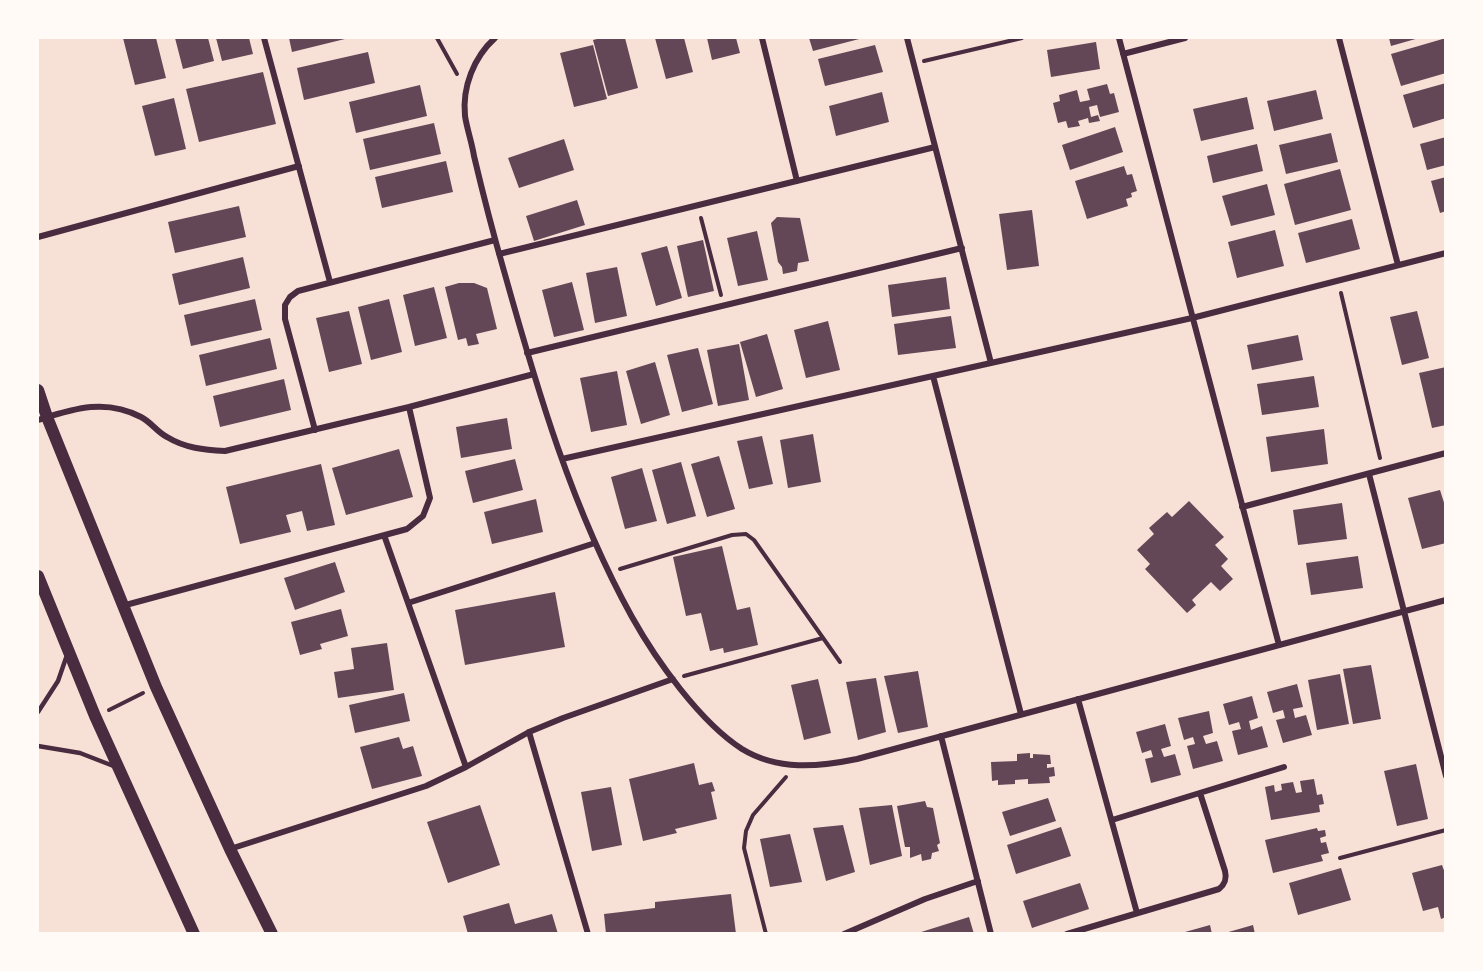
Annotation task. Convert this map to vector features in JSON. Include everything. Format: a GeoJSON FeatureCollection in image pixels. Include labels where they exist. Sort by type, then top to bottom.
{"type":"FeatureCollection","features":[{"type":"Feature","properties":{"kind":"main road"},"geometry":{"type":"LineString","coordinates":[[38,390],[42,418],[156,687],[230,849],[272,933]]}},
{"type":"Feature","properties":{"kind":"main road"},"geometry":{"type":"LineString","coordinates":[[38,576],[95,716],[194,933]]}},
{"type":"Feature","properties":{"kind":"street"},"geometry":{"type":"LineString","coordinates":[[264,38],[330,282]]}},
{"type":"Feature","properties":{"kind":"street"},"geometry":{"type":"LineString","coordinates":[[495,38],[488,44],[473,67],[466,91],[465,115],[495,240],[527,353],[562,459],[595,543],[633,619],[673,679],[700,713],[722,734],[744,750],[768,760],[795,766],[826,765],[857,759],[1446,600]]}},
{"type":"Feature","properties":{"kind":"street"},"geometry":{"type":"LineString","coordinates":[[762,38],[797,181]]}},
{"type":"Feature","properties":{"kind":"street"},"geometry":{"type":"LineString","coordinates":[[907,38],[991,363]]}},
{"type":"Feature","properties":{"kind":"street"},"geometry":{"type":"LineString","coordinates":[[1119,38],[1279,645]]}},
{"type":"Feature","properties":{"kind":"street"},"geometry":{"type":"LineString","coordinates":[[1123,54],[1185,38]]}},
{"type":"Feature","properties":{"kind":"street"},"geometry":{"type":"LineString","coordinates":[[1339,38],[1398,265]]}},
{"type":"Feature","properties":{"kind":"street"},"geometry":{"type":"LineString","coordinates":[[499,254],[935,147]]}},
{"type":"Feature","properties":{"kind":"street"},"geometry":{"type":"LineString","coordinates":[[38,237],[299,166]]}},
{"type":"Feature","properties":{"kind":"street"},"geometry":{"type":"LineString","coordinates":[[315,430],[285,319],[285,305],[290,297],[298,291],[330,282],[495,240]]}},
{"type":"Feature","properties":{"kind":"street"},"geometry":{"type":"LineString","coordinates":[[527,353],[962,248]]}},
{"type":"Feature","properties":{"kind":"street"},"geometry":{"type":"LineString","coordinates":[[562,459],[1192,318],[1446,253]]}},
{"type":"Feature","properties":{"kind":"street"},"geometry":{"type":"LineString","coordinates":[[42,418],[78,407],[111,407],[142,417],[166,437],[194,449],[225,451],[534,374]]}},
{"type":"Feature","properties":{"kind":"street"},"geometry":{"type":"LineString","coordinates":[[933,376],[1021,714]]}},
{"type":"Feature","properties":{"kind":"street"},"geometry":{"type":"LineString","coordinates":[[122,606],[407,529],[423,516],[430,498],[409,407]]}},
{"type":"Feature","properties":{"kind":"street"},"geometry":{"type":"LineString","coordinates":[[1242,507],[1446,453]]}},
{"type":"Feature","properties":{"kind":"street"},"geometry":{"type":"LineString","coordinates":[[1368,474],[1446,776]]}},
{"type":"Feature","properties":{"kind":"street"},"geometry":{"type":"LineString","coordinates":[[384,536],[466,767]]}},
{"type":"Feature","properties":{"kind":"street"},"geometry":{"type":"LineString","coordinates":[[408,603],[595,543]]}},
{"type":"Feature","properties":{"kind":"street"},"geometry":{"type":"LineString","coordinates":[[230,849],[426,786],[529,732],[673,679]]}},
{"type":"Feature","properties":{"kind":"street"},"geometry":{"type":"LineString","coordinates":[[1078,699],[1137,912]]}},
{"type":"Feature","properties":{"kind":"street"},"geometry":{"type":"LineString","coordinates":[[529,732],[588,933]]}},
{"type":"Feature","properties":{"kind":"street"},"geometry":{"type":"LineString","coordinates":[[941,736],[991,933]]}},
{"type":"Feature","properties":{"kind":"street"},"geometry":{"type":"LineString","coordinates":[[1112,820],[1284,767]]}},
{"type":"Feature","properties":{"kind":"street"},"geometry":{"type":"LineString","coordinates":[[1067,933],[1223,886],[1225,871],[1200,793]]}},
{"type":"Feature","properties":{"kind":"street"},"geometry":{"type":"LineString","coordinates":[[844,933],[926,899],[978,881]]}},
{"type":"Feature","properties":{"kind":"lane"},"geometry":{"type":"LineString","coordinates":[[38,712],[58,681],[68,653]]}},
{"type":"Feature","properties":{"kind":"lane"},"geometry":{"type":"LineString","coordinates":[[38,746],[80,753],[118,767]]}},
{"type":"Feature","properties":{"kind":"path"},"geometry":{"type":"LineString","coordinates":[[437,38],[466,91]]}},
{"type":"Feature","properties":{"kind":"path"},"geometry":{"type":"LineString","coordinates":[[914,63],[1022,38]]}},
{"type":"Feature","properties":{"kind":"path"},"geometry":{"type":"LineString","coordinates":[[698,205],[723,306]]}},
{"type":"Feature","properties":{"kind":"path"},"geometry":{"type":"LineString","coordinates":[[1338,281],[1383,470]]}},
{"type":"Feature","properties":{"kind":"path"},"geometry":{"type":"LineString","coordinates":[[609,573],[732,535],[746,534],[754,540],[840,662]]}},
{"type":"Feature","properties":{"kind":"path"},"geometry":{"type":"LineString","coordinates":[[673,679],[823,638]]}},
{"type":"Feature","properties":{"kind":"path"},"geometry":{"type":"LineString","coordinates":[[95,716],[156,687]]}},
{"type":"Feature","properties":{"kind":"path"},"geometry":{"type":"LineString","coordinates":[[766,933],[744,848],[746,831],[753,815],[795,766]]}},
{"type":"Feature","properties":{"kind":"path"},"geometry":{"type":"LineString","coordinates":[[1340,858],[1446,830]]}},
{"type":"Feature","properties":{"kind":"building"},"geometry":{"type":"Polygon","coordinates":[[[123,38],[156,38],[166,78],[135,85],[123,38]]]}},
{"type":"Feature","properties":{"kind":"building"},"geometry":{"type":"Polygon","coordinates":[[[175,38],[208,38],[214,61],[183,69],[175,38]]]}},
{"type":"Feature","properties":{"kind":"building"},"geometry":{"type":"Polygon","coordinates":[[[216,38],[249,38],[253,54],[222,61],[216,38]]]}},
{"type":"Feature","properties":{"kind":"building"},"geometry":{"type":"Polygon","coordinates":[[[289,38],[349,38],[292,52],[289,38]]]}},
{"type":"Feature","properties":{"kind":"building"},"geometry":{"type":"Polygon","coordinates":[[[625,38],[638,88],[608,96],[593,40],[625,38]]]}},
{"type":"Feature","properties":{"kind":"building"},"geometry":{"type":"Polygon","coordinates":[[[655,38],[684,38],[693,72],[666,79],[655,38]]]}},
{"type":"Feature","properties":{"kind":"building"},"geometry":{"type":"Polygon","coordinates":[[[707,38],[736,38],[740,53],[712,60],[707,38]]]}},
{"type":"Feature","properties":{"kind":"building"},"geometry":{"type":"Polygon","coordinates":[[[809,38],[863,38],[813,51],[809,38]]]}},
{"type":"Feature","properties":{"kind":"building"},"geometry":{"type":"Polygon","coordinates":[[[1389,38],[1419,38],[1391,46],[1389,38]]]}},
{"type":"Feature","properties":{"kind":"building"},"geometry":{"type":"Polygon","coordinates":[[[1446,38],[1446,73],[1401,86],[1391,54],[1446,38]]]}},
{"type":"Feature","properties":{"kind":"building"},"geometry":{"type":"Polygon","coordinates":[[[1096,42],[1100,69],[1051,77],[1047,50],[1096,42]]]}},
{"type":"Feature","properties":{"kind":"building"},"geometry":{"type":"Polygon","coordinates":[[[593,45],[607,99],[574,107],[560,53],[593,45]]]}},
{"type":"Feature","properties":{"kind":"building"},"geometry":{"type":"Polygon","coordinates":[[[875,45],[883,72],[825,86],[818,59],[875,45]]]}},
{"type":"Feature","properties":{"kind":"building"},"geometry":{"type":"Polygon","coordinates":[[[368,52],[375,83],[304,100],[297,68],[368,52]]]}},
{"type":"Feature","properties":{"kind":"building"},"geometry":{"type":"Polygon","coordinates":[[[263,72],[276,124],[199,142],[186,89],[263,72]]]}},
{"type":"Feature","properties":{"kind":"building"},"geometry":{"type":"Polygon","coordinates":[[[1446,83],[1446,118],[1413,128],[1403,95],[1446,83]]]}},
{"type":"Feature","properties":{"kind":"building"},"geometry":{"type":"Polygon","coordinates":[[[1107,84],[1110,94],[1114,93],[1119,112],[1100,117],[1097,105],[1089,107],[1091,117],[1098,115],[1100,121],[1089,123],[1088,118],[1078,121],[1080,126],[1068,128],[1066,121],[1058,123],[1053,103],[1060,101],[1059,95],[1077,90],[1080,102],[1090,100],[1087,89],[1107,84]]]}},
{"type":"Feature","properties":{"kind":"building"},"geometry":{"type":"Polygon","coordinates":[[[420,85],[427,116],[356,133],[349,102],[420,85]]]}},
{"type":"Feature","properties":{"kind":"building"},"geometry":{"type":"Polygon","coordinates":[[[1316,90],[1323,119],[1274,131],[1267,101],[1316,90]]]}},
{"type":"Feature","properties":{"kind":"building"},"geometry":{"type":"Polygon","coordinates":[[[882,92],[889,122],[836,136],[829,106],[882,92]]]}},
{"type":"Feature","properties":{"kind":"building"},"geometry":{"type":"Polygon","coordinates":[[[1247,97],[1254,129],[1201,141],[1193,109],[1247,97]]]}},
{"type":"Feature","properties":{"kind":"building"},"geometry":{"type":"Polygon","coordinates":[[[174,98],[186,149],[155,156],[142,106],[174,98]]]}},
{"type":"Feature","properties":{"kind":"building"},"geometry":{"type":"Polygon","coordinates":[[[434,123],[441,154],[370,170],[363,139],[434,123]]]}},
{"type":"Feature","properties":{"kind":"building"},"geometry":{"type":"Polygon","coordinates":[[[1115,127],[1123,152],[1070,170],[1062,145],[1115,127]]]}},
{"type":"Feature","properties":{"kind":"building"},"geometry":{"type":"Polygon","coordinates":[[[1331,133],[1338,162],[1286,174],[1279,145],[1331,133]]]}},
{"type":"Feature","properties":{"kind":"building"},"geometry":{"type":"Polygon","coordinates":[[[1446,137],[1446,165],[1427,170],[1420,144],[1446,137]]]}},
{"type":"Feature","properties":{"kind":"building"},"geometry":{"type":"Polygon","coordinates":[[[564,139],[574,170],[519,188],[508,158],[564,139]]]}},
{"type":"Feature","properties":{"kind":"building"},"geometry":{"type":"Polygon","coordinates":[[[1257,144],[1263,171],[1213,183],[1207,156],[1257,144]]]}},
{"type":"Feature","properties":{"kind":"building"},"geometry":{"type":"Polygon","coordinates":[[[446,161],[453,192],[382,208],[375,177],[446,161]]]}},
{"type":"Feature","properties":{"kind":"building"},"geometry":{"type":"Polygon","coordinates":[[[1124,166],[1127,175],[1132,174],[1137,191],[1131,193],[1132,197],[1126,199],[1128,206],[1087,219],[1075,181],[1124,166]]]}},
{"type":"Feature","properties":{"kind":"building"},"geometry":{"type":"Polygon","coordinates":[[[1340,169],[1351,210],[1295,225],[1284,184],[1340,169]]]}},
{"type":"Feature","properties":{"kind":"building"},"geometry":{"type":"Polygon","coordinates":[[[1446,177],[1446,211],[1440,213],[1431,181],[1446,177]]]}},
{"type":"Feature","properties":{"kind":"building"},"geometry":{"type":"Polygon","coordinates":[[[1267,184],[1275,215],[1231,226],[1222,196],[1267,184]]]}},
{"type":"Feature","properties":{"kind":"building"},"geometry":{"type":"Polygon","coordinates":[[[577,200],[585,225],[534,241],[526,216],[577,200]]]}},
{"type":"Feature","properties":{"kind":"building"},"geometry":{"type":"Polygon","coordinates":[[[239,206],[246,237],[175,253],[168,222],[239,206]]]}},
{"type":"Feature","properties":{"kind":"building"},"geometry":{"type":"Polygon","coordinates":[[[1032,210],[1039,266],[1007,270],[999,214],[1032,210]]]}},
{"type":"Feature","properties":{"kind":"building"},"geometry":{"type":"Polygon","coordinates":[[[777,217],[800,218],[809,261],[798,263],[797,271],[783,274],[778,262],[771,223],[777,217]]]}},
{"type":"Feature","properties":{"kind":"building"},"geometry":{"type":"Polygon","coordinates":[[[1352,219],[1360,249],[1306,263],[1298,233],[1352,219]]]}},
{"type":"Feature","properties":{"kind":"building"},"geometry":{"type":"Polygon","coordinates":[[[1275,230],[1284,266],[1237,278],[1228,242],[1275,230]]]}},
{"type":"Feature","properties":{"kind":"building"},"geometry":{"type":"Polygon","coordinates":[[[757,231],[768,280],[738,286],[727,238],[757,231]]]}},
{"type":"Feature","properties":{"kind":"building"},"geometry":{"type":"Polygon","coordinates":[[[703,240],[714,291],[688,297],[677,246],[703,240]]]}},
{"type":"Feature","properties":{"kind":"building"},"geometry":{"type":"Polygon","coordinates":[[[667,246],[682,298],[656,306],[641,253],[667,246]]]}},
{"type":"Feature","properties":{"kind":"building"},"geometry":{"type":"Polygon","coordinates":[[[243,257],[250,288],[179,305],[172,274],[243,257]]]}},
{"type":"Feature","properties":{"kind":"building"},"geometry":{"type":"Polygon","coordinates":[[[617,267],[627,316],[595,323],[586,273],[617,267]]]}},
{"type":"Feature","properties":{"kind":"building"},"geometry":{"type":"Polygon","coordinates":[[[946,277],[950,309],[892,317],[888,285],[946,277]]]}},
{"type":"Feature","properties":{"kind":"building"},"geometry":{"type":"Polygon","coordinates":[[[572,282],[584,330],[554,337],[542,290],[572,282]]]}},
{"type":"Feature","properties":{"kind":"building"},"geometry":{"type":"Polygon","coordinates":[[[459,283],[474,283],[487,288],[497,329],[476,334],[479,344],[468,346],[466,338],[458,340],[445,287],[459,283]]]}},
{"type":"Feature","properties":{"kind":"building"},"geometry":{"type":"Polygon","coordinates":[[[434,287],[447,338],[415,346],[403,295],[434,287]]]}},
{"type":"Feature","properties":{"kind":"building"},"geometry":{"type":"Polygon","coordinates":[[[255,299],[262,330],[191,346],[184,315],[255,299]]]}},
{"type":"Feature","properties":{"kind":"building"},"geometry":{"type":"Polygon","coordinates":[[[389,299],[402,352],[371,360],[358,307],[389,299]]]}},
{"type":"Feature","properties":{"kind":"building"},"geometry":{"type":"Polygon","coordinates":[[[349,311],[362,364],[329,372],[316,318],[349,311]]]}},
{"type":"Feature","properties":{"kind":"building"},"geometry":{"type":"Polygon","coordinates":[[[1417,311],[1429,358],[1402,365],[1390,317],[1417,311]]]}},
{"type":"Feature","properties":{"kind":"building"},"geometry":{"type":"Polygon","coordinates":[[[951,316],[956,348],[898,355],[894,324],[951,316]]]}},
{"type":"Feature","properties":{"kind":"building"},"geometry":{"type":"Polygon","coordinates":[[[828,321],[840,370],[806,378],[794,330],[828,321]]]}},
{"type":"Feature","properties":{"kind":"building"},"geometry":{"type":"Polygon","coordinates":[[[767,334],[783,389],[756,397],[740,342],[767,334]]]}},
{"type":"Feature","properties":{"kind":"building"},"geometry":{"type":"Polygon","coordinates":[[[1298,335],[1303,360],[1252,370],[1247,345],[1298,335]]]}},
{"type":"Feature","properties":{"kind":"building"},"geometry":{"type":"Polygon","coordinates":[[[270,338],[277,369],[206,386],[199,355],[270,338]]]}},
{"type":"Feature","properties":{"kind":"building"},"geometry":{"type":"Polygon","coordinates":[[[739,344],[749,400],[718,406],[707,350],[739,344]]]}},
{"type":"Feature","properties":{"kind":"building"},"geometry":{"type":"Polygon","coordinates":[[[698,348],[713,404],[682,412],[667,355],[698,348]]]}},
{"type":"Feature","properties":{"kind":"building"},"geometry":{"type":"Polygon","coordinates":[[[655,362],[670,415],[641,424],[626,371],[655,362]]]}},
{"type":"Feature","properties":{"kind":"building"},"geometry":{"type":"Polygon","coordinates":[[[1446,367],[1446,425],[1432,428],[1419,373],[1446,367]]]}},
{"type":"Feature","properties":{"kind":"building"},"geometry":{"type":"Polygon","coordinates":[[[617,371],[627,425],[591,432],[580,378],[617,371]]]}},
{"type":"Feature","properties":{"kind":"building"},"geometry":{"type":"Polygon","coordinates":[[[1314,376],[1319,407],[1262,415],[1257,384],[1314,376]]]}},
{"type":"Feature","properties":{"kind":"building"},"geometry":{"type":"Polygon","coordinates":[[[284,379],[291,410],[220,427],[213,396],[284,379]]]}},
{"type":"Feature","properties":{"kind":"building"},"geometry":{"type":"Polygon","coordinates":[[[507,418],[512,449],[461,458],[456,427],[507,418]]]}},
{"type":"Feature","properties":{"kind":"building"},"geometry":{"type":"Polygon","coordinates":[[[1324,429],[1328,464],[1271,472],[1266,437],[1324,429]]]}},
{"type":"Feature","properties":{"kind":"building"},"geometry":{"type":"Polygon","coordinates":[[[813,434],[821,482],[788,488],[780,440],[813,434]]]}},
{"type":"Feature","properties":{"kind":"building"},"geometry":{"type":"Polygon","coordinates":[[[762,436],[773,484],[749,489],[737,441],[762,436]]]}},
{"type":"Feature","properties":{"kind":"building"},"geometry":{"type":"Polygon","coordinates":[[[399,449],[413,497],[346,515],[332,468],[399,449]]]}},
{"type":"Feature","properties":{"kind":"building"},"geometry":{"type":"Polygon","coordinates":[[[719,456],[735,509],[707,517],[691,464],[719,456]]]}},
{"type":"Feature","properties":{"kind":"building"},"geometry":{"type":"Polygon","coordinates":[[[515,459],[523,490],[473,503],[465,471],[515,459]]]}},
{"type":"Feature","properties":{"kind":"building"},"geometry":{"type":"Polygon","coordinates":[[[681,462],[696,516],[667,524],[652,470],[681,462]]]}},
{"type":"Feature","properties":{"kind":"building"},"geometry":{"type":"Polygon","coordinates":[[[321,464],[335,525],[307,531],[302,511],[286,515],[291,532],[240,544],[226,487],[321,464]]]}},
{"type":"Feature","properties":{"kind":"building"},"geometry":{"type":"Polygon","coordinates":[[[642,468],[657,521],[625,529],[611,477],[642,468]]]}},
{"type":"Feature","properties":{"kind":"building"},"geometry":{"type":"Polygon","coordinates":[[[1440,490],[1446,509],[1446,543],[1422,549],[1408,498],[1440,490]]]}},
{"type":"Feature","properties":{"kind":"building"},"geometry":{"type":"Polygon","coordinates":[[[536,499],[543,532],[492,544],[484,512],[536,499]]]}},
{"type":"Feature","properties":{"kind":"building"},"geometry":{"type":"Polygon","coordinates":[[[1189,501],[1224,537],[1215,545],[1228,559],[1221,566],[1233,579],[1220,591],[1211,582],[1192,600],[1196,605],[1187,613],[1145,569],[1150,564],[1137,550],[1154,534],[1149,528],[1167,512],[1172,517],[1189,501]]]}},
{"type":"Feature","properties":{"kind":"building"},"geometry":{"type":"Polygon","coordinates":[[[1342,503],[1347,539],[1298,545],[1293,510],[1342,503]]]}},
{"type":"Feature","properties":{"kind":"building"},"geometry":{"type":"Polygon","coordinates":[[[722,546],[737,610],[750,607],[758,645],[724,653],[723,648],[710,651],[701,613],[686,616],[673,557],[722,546]]]}},
{"type":"Feature","properties":{"kind":"building"},"geometry":{"type":"Polygon","coordinates":[[[1358,556],[1363,588],[1311,595],[1306,563],[1358,556]]]}},
{"type":"Feature","properties":{"kind":"building"},"geometry":{"type":"Polygon","coordinates":[[[335,562],[345,592],[295,610],[284,578],[335,562]]]}},
{"type":"Feature","properties":{"kind":"building"},"geometry":{"type":"Polygon","coordinates":[[[555,592],[565,647],[465,665],[455,610],[555,592]]]}},
{"type":"Feature","properties":{"kind":"building"},"geometry":{"type":"Polygon","coordinates":[[[341,609],[348,636],[320,644],[322,649],[300,655],[291,622],[341,609]]]}},
{"type":"Feature","properties":{"kind":"building"},"geometry":{"type":"Polygon","coordinates":[[[387,643],[394,690],[338,698],[334,672],[354,669],[351,648],[387,643]]]}},
{"type":"Feature","properties":{"kind":"building"},"geometry":{"type":"Polygon","coordinates":[[[1371,665],[1381,719],[1353,724],[1343,669],[1371,665]]]}},
{"type":"Feature","properties":{"kind":"building"},"geometry":{"type":"Polygon","coordinates":[[[918,671],[928,727],[898,733],[884,676],[918,671]]]}},
{"type":"Feature","properties":{"kind":"building"},"geometry":{"type":"Polygon","coordinates":[[[1340,674],[1349,724],[1317,730],[1308,680],[1340,674]]]}},
{"type":"Feature","properties":{"kind":"building"},"geometry":{"type":"Polygon","coordinates":[[[876,678],[886,732],[858,740],[846,682],[876,678]]]}},
{"type":"Feature","properties":{"kind":"building"},"geometry":{"type":"Polygon","coordinates":[[[818,679],[831,733],[804,740],[791,685],[818,679]]]}},
{"type":"Feature","properties":{"kind":"building"},"geometry":{"type":"Polygon","coordinates":[[[1297,684],[1303,707],[1293,709],[1295,718],[1306,715],[1312,735],[1283,743],[1276,720],[1285,718],[1283,710],[1273,713],[1267,692],[1297,684]]]}},
{"type":"Feature","properties":{"kind":"building"},"geometry":{"type":"Polygon","coordinates":[[[404,693],[410,721],[355,733],[349,705],[404,693]]]}},
{"type":"Feature","properties":{"kind":"building"},"geometry":{"type":"Polygon","coordinates":[[[1252,696],[1258,718],[1249,721],[1251,730],[1262,726],[1268,747],[1238,755],[1232,731],[1241,729],[1239,722],[1229,725],[1223,704],[1252,696]]]}},
{"type":"Feature","properties":{"kind":"building"},"geometry":{"type":"Polygon","coordinates":[[[1209,711],[1213,733],[1203,736],[1206,744],[1217,741],[1223,761],[1193,769],[1187,746],[1195,744],[1193,737],[1184,740],[1178,718],[1209,711]]]}},
{"type":"Feature","properties":{"kind":"building"},"geometry":{"type":"Polygon","coordinates":[[[1165,724],[1171,746],[1161,749],[1164,757],[1175,754],[1181,775],[1151,783],[1145,759],[1153,757],[1151,750],[1142,753],[1136,732],[1165,724]]]}},
{"type":"Feature","properties":{"kind":"building"},"geometry":{"type":"Polygon","coordinates":[[[399,737],[403,749],[413,746],[422,776],[372,789],[360,747],[399,737]]]}},
{"type":"Feature","properties":{"kind":"building"},"geometry":{"type":"Polygon","coordinates":[[[1030,753],[1030,758],[1033,758],[1033,754],[1050,755],[1051,764],[1047,764],[1047,768],[1054,767],[1055,776],[1049,777],[1050,783],[1028,784],[1028,779],[1015,780],[1015,784],[998,785],[998,780],[992,781],[991,762],[1017,761],[1017,754],[1030,753]]]}},
{"type":"Feature","properties":{"kind":"building"},"geometry":{"type":"Polygon","coordinates":[[[694,763],[699,785],[712,782],[715,791],[711,792],[717,819],[675,829],[677,833],[643,841],[629,779],[694,763]]]}},
{"type":"Feature","properties":{"kind":"building"},"geometry":{"type":"Polygon","coordinates":[[[1416,764],[1428,819],[1397,826],[1384,771],[1416,764]]]}},
{"type":"Feature","properties":{"kind":"building"},"geometry":{"type":"Polygon","coordinates":[[[1314,779],[1317,795],[1322,794],[1324,804],[1319,805],[1320,812],[1271,820],[1265,787],[1274,785],[1275,792],[1282,790],[1281,784],[1293,782],[1296,793],[1302,792],[1300,781],[1314,779]]]}},
{"type":"Feature","properties":{"kind":"building"},"geometry":{"type":"Polygon","coordinates":[[[611,787],[622,845],[592,851],[581,792],[611,787]]]}},
{"type":"Feature","properties":{"kind":"building"},"geometry":{"type":"Polygon","coordinates":[[[1048,798],[1056,821],[1010,836],[1002,812],[1048,798]]]}},
{"type":"Feature","properties":{"kind":"building"},"geometry":{"type":"Polygon","coordinates":[[[925,801],[927,807],[933,808],[940,843],[937,845],[939,851],[932,853],[931,859],[922,861],[921,854],[910,858],[910,847],[905,847],[897,806],[925,801]]]}},
{"type":"Feature","properties":{"kind":"building"},"geometry":{"type":"Polygon","coordinates":[[[480,805],[500,865],[448,883],[427,822],[480,805]]]}},
{"type":"Feature","properties":{"kind":"building"},"geometry":{"type":"Polygon","coordinates":[[[892,805],[902,856],[870,865],[859,808],[892,805]]]}},
{"type":"Feature","properties":{"kind":"building"},"geometry":{"type":"Polygon","coordinates":[[[843,825],[855,872],[826,881],[813,828],[843,825]]]}},
{"type":"Feature","properties":{"kind":"building"},"geometry":{"type":"Polygon","coordinates":[[[1061,827],[1071,856],[1016,874],[1007,845],[1061,827]]]}},
{"type":"Feature","properties":{"kind":"building"},"geometry":{"type":"Polygon","coordinates":[[[1317,828],[1318,831],[1325,830],[1326,836],[1320,838],[1321,843],[1326,842],[1329,853],[1321,855],[1323,861],[1273,873],[1265,840],[1317,828]]]}},
{"type":"Feature","properties":{"kind":"building"},"geometry":{"type":"Polygon","coordinates":[[[790,834],[802,882],[770,887],[760,839],[790,834]]]}},
{"type":"Feature","properties":{"kind":"building"},"geometry":{"type":"Polygon","coordinates":[[[1442,865],[1446,876],[1446,917],[1441,919],[1438,907],[1423,911],[1412,873],[1442,865]]]}},
{"type":"Feature","properties":{"kind":"building"},"geometry":{"type":"Polygon","coordinates":[[[1341,868],[1351,900],[1298,915],[1289,883],[1341,868]]]}},
{"type":"Feature","properties":{"kind":"building"},"geometry":{"type":"Polygon","coordinates":[[[1080,883],[1089,909],[1032,928],[1023,901],[1080,883]]]}},
{"type":"Feature","properties":{"kind":"building"},"geometry":{"type":"Polygon","coordinates":[[[731,894],[736,934],[606,934],[604,914],[655,908],[655,902],[731,894]]]}},
{"type":"Feature","properties":{"kind":"building"},"geometry":{"type":"Polygon","coordinates":[[[509,903],[515,924],[552,914],[558,934],[468,934],[463,916],[509,903]]]}},
{"type":"Feature","properties":{"kind":"building"},"geometry":{"type":"Polygon","coordinates":[[[969,917],[974,934],[918,934],[918,933],[969,917]]]}},
{"type":"Feature","properties":{"kind":"building"},"geometry":{"type":"Polygon","coordinates":[[[1210,925],[1212,934],[1185,934],[1185,932],[1210,925]]]}},
{"type":"Feature","properties":{"kind":"building"},"geometry":{"type":"Polygon","coordinates":[[[1253,925],[1255,934],[1225,934],[1225,933],[1253,925]]]}}]}
